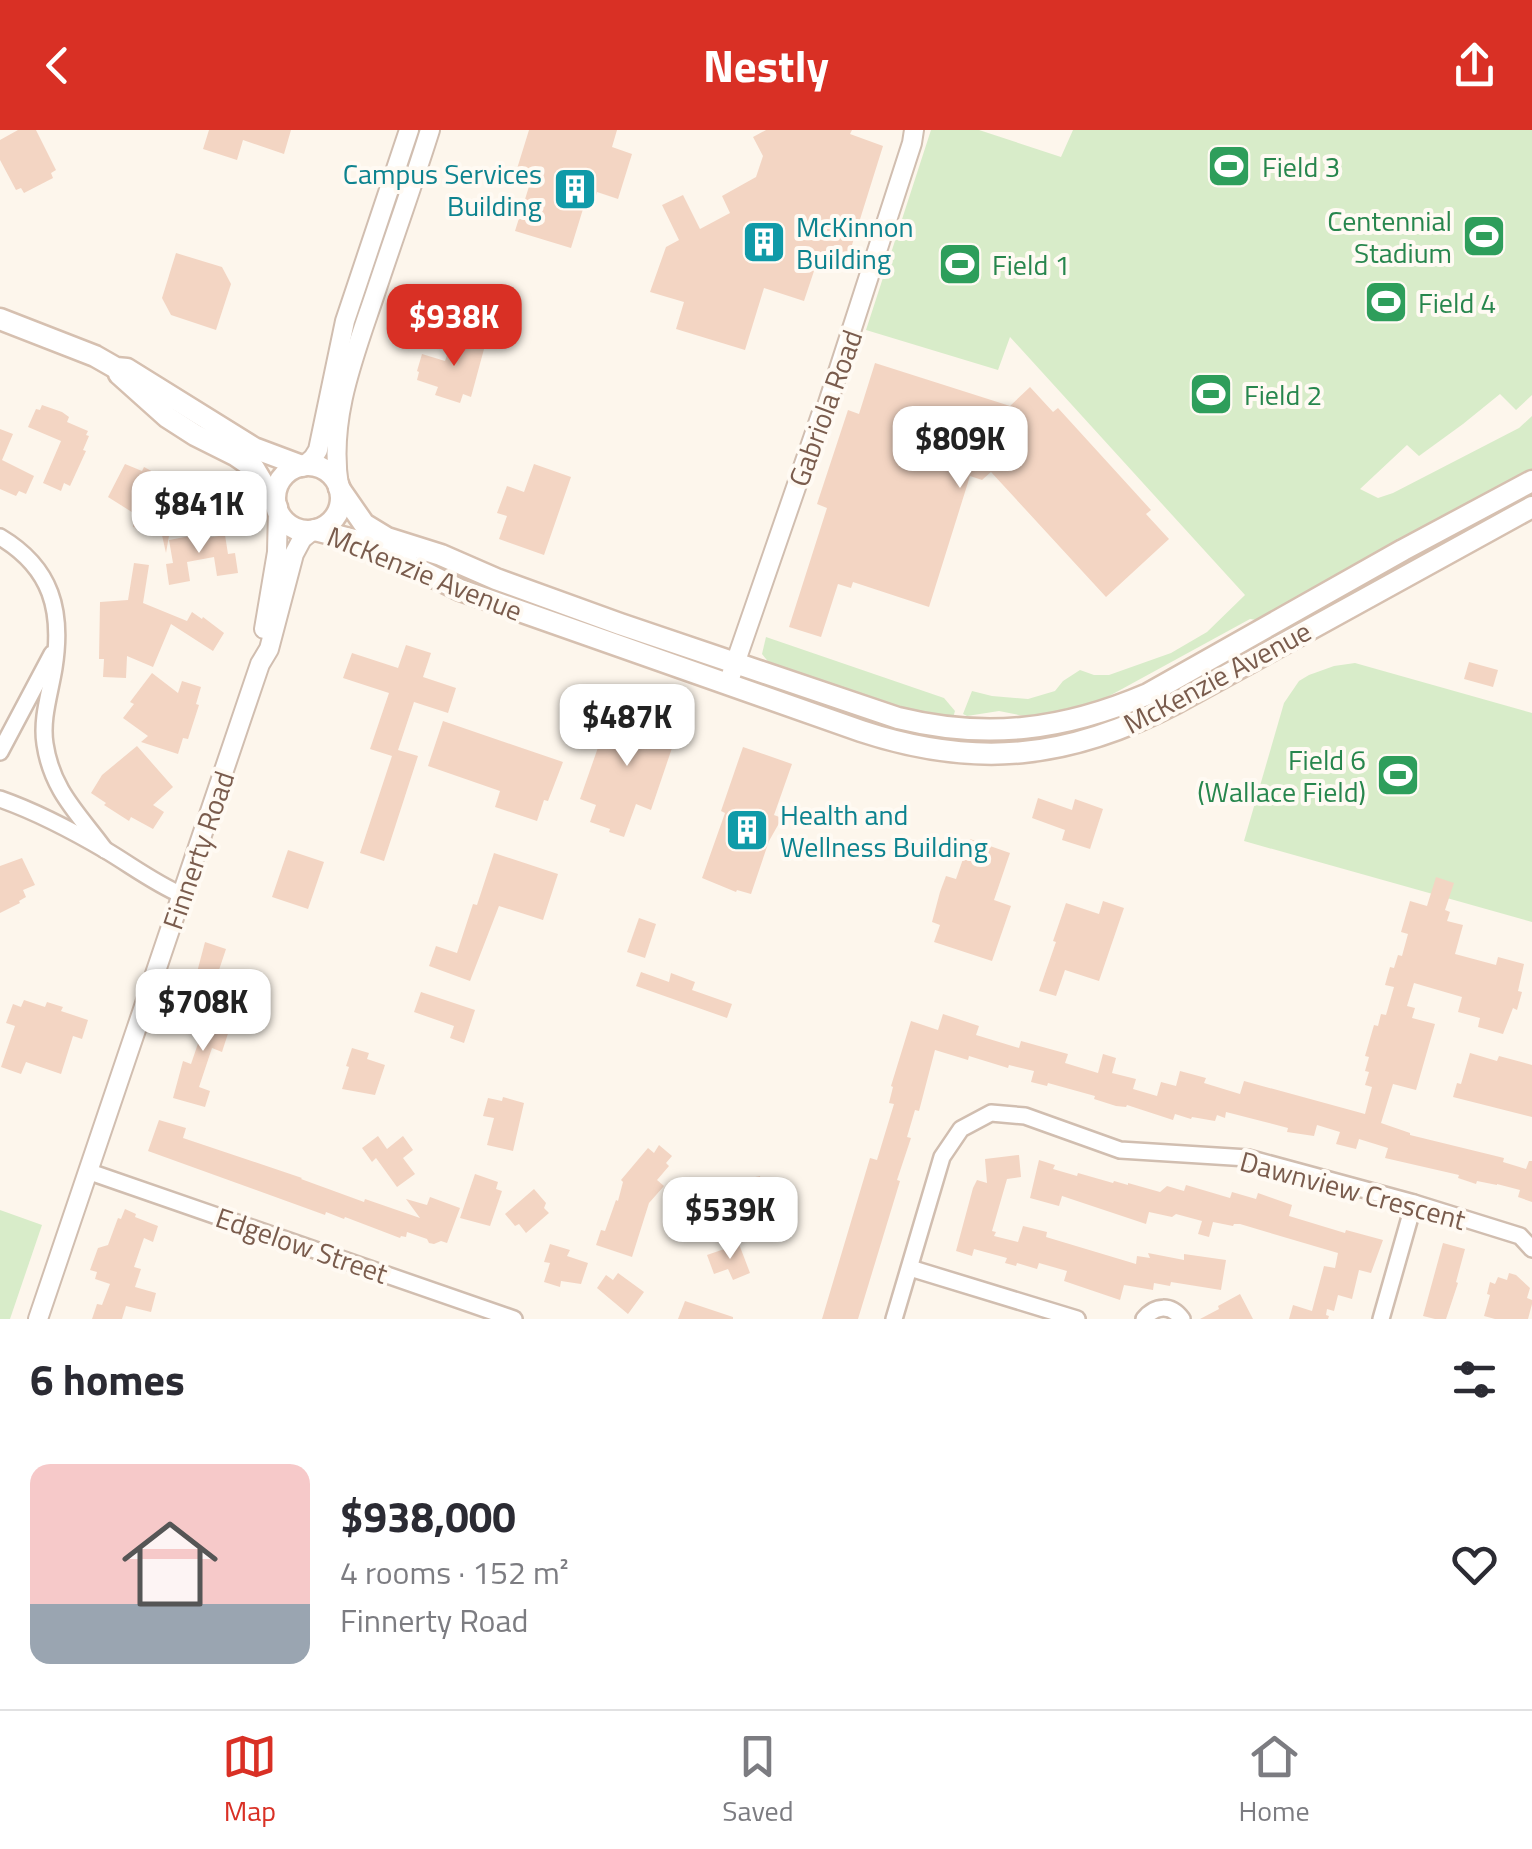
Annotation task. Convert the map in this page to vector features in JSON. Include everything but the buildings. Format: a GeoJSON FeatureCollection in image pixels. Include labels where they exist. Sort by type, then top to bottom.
{"type":"FeatureCollection","features":[{"type":"Feature","properties":{"kind":"main road"},"geometry":{"type":"LineString","coordinates":[[0,319],[116,368],[128,369],[254,448],[303,466]]}},
{"type":"Feature","properties":{"kind":"main road"},"geometry":{"type":"LineString","coordinates":[[116,368],[121,377],[166,416],[254,468],[277,508],[292,526],[314,530],[331,521],[341,502],[339,487],[325,470],[303,466],[289,471],[280,481],[277,508]]}},
{"type":"Feature","properties":{"kind":"main road","name":"McKenzie Avenue"},"geometry":{"type":"LineString","coordinates":[[339,487],[364,524],[387,538],[441,555],[496,579],[898,718],[942,728],[1000,731],[1072,721],[1148,694],[1532,481]]}},
{"type":"Feature","properties":{"kind":"main road","name":"McKenzie Avenue"},"geometry":{"type":"LineString","coordinates":[[314,530],[354,540],[460,590],[885,739],[926,749],[993,754],[1056,748],[1110,734],[1158,713],[1532,507]]}},
{"type":"Feature","properties":{"kind":"street"},"geometry":{"type":"LineString","coordinates":[[303,466],[318,450],[345,322],[409,130]]}},
{"type":"Feature","properties":{"kind":"street"},"geometry":{"type":"LineString","coordinates":[[339,487],[336,440],[347,380],[430,130]]}},
{"type":"Feature","properties":{"kind":"street","name":"Gabriola Road"},"geometry":{"type":"LineString","coordinates":[[728,684],[849,343],[914,130]]}},
{"type":"Feature","properties":{"kind":"street","name":"Finnerty Road"},"geometry":{"type":"LineString","coordinates":[[260,664],[277,552],[277,508]]}},
{"type":"Feature","properties":{"kind":"street","name":"Finnerty Road"},"geometry":{"type":"LineString","coordinates":[[38,1319],[260,664],[269,649],[294,554],[302,539],[314,530]]}},
{"type":"Feature","properties":{"kind":"street"},"geometry":{"type":"LineString","coordinates":[[0,537],[17,547],[43,574],[54,603],[55,663],[44,742],[65,799],[105,850]]}},
{"type":"Feature","properties":{"kind":"street"},"geometry":{"type":"LineString","coordinates":[[0,752],[54,651]]}},
{"type":"Feature","properties":{"kind":"street"},"geometry":{"type":"LineString","coordinates":[[25,702],[46,712]]}},
{"type":"Feature","properties":{"kind":"street"},"geometry":{"type":"LineString","coordinates":[[0,800],[35,813],[182,895]]}},
{"type":"Feature","properties":{"kind":"street","name":"Dawnview Crescent"},"geometry":{"type":"LineString","coordinates":[[894,1319],[942,1157],[961,1128],[991,1112],[1025,1116],[1120,1150],[1248,1158],[1520,1236],[1532,1248]]}},
{"type":"Feature","properties":{"kind":"street","name":"Edgelow Street"},"geometry":{"type":"LineString","coordinates":[[90,1172],[514,1319]]}},
{"type":"Feature","properties":{"kind":"street"},"geometry":{"type":"LineString","coordinates":[[1381,1319],[1414,1204]]}},
{"type":"Feature","properties":{"kind":"street"},"geometry":{"type":"LineString","coordinates":[[910,1268],[1077,1319]]}},
{"type":"Feature","properties":{"kind":"street"},"geometry":{"type":"LineString","coordinates":[[1144,1319],[1150,1311],[1165,1308],[1182,1319]]}},
{"type":"Feature","properties":{"kind":"green space"},"geometry":{"type":"Polygon","coordinates":[[[931,130],[979,130],[1061,157],[1073,130],[1532,130],[1532,395],[1516,410],[1500,394],[1419,456],[1407,445],[1360,489],[1378,498],[1393,493],[1519,428],[1532,416],[1532,475],[1257,624],[1257,620],[1250,619],[1100,701],[1024,716],[999,711],[963,714],[972,691],[1028,699],[1055,691],[1080,670],[1109,675],[1171,653],[1207,632],[1245,595],[1010,337],[998,370],[866,330],[931,130]]]}},
{"type":"Feature","properties":{"kind":"green space"},"geometry":{"type":"Polygon","coordinates":[[[766,637],[944,698],[955,711],[952,721],[919,715],[770,664],[762,654],[766,637]]]}},
{"type":"Feature","properties":{"kind":"green space","name":"Field 6 (Wallace Field)"},"geometry":{"type":"Polygon","coordinates":[[[1355,663],[1532,713],[1532,922],[1244,841],[1284,703],[1299,681],[1309,675],[1355,663]]]}},
{"type":"Feature","properties":{"kind":"green space"},"geometry":{"type":"Polygon","coordinates":[[[0,1210],[42,1225],[10,1319],[0,1319],[0,1210]]]}},
{"type":"Feature","properties":{"kind":"place","name":"Field 3"},"geometry":{"type":"Point","coordinates":[1229,166]}},
{"type":"Feature","properties":{"kind":"place","name":"Campus Services Building"},"geometry":{"type":"Point","coordinates":[575,189]}},
{"type":"Feature","properties":{"kind":"place","name":"Centennial Stadium"},"geometry":{"type":"Point","coordinates":[1484,236]}},
{"type":"Feature","properties":{"kind":"place","name":"McKinnon Building"},"geometry":{"type":"Point","coordinates":[764,242]}},
{"type":"Feature","properties":{"kind":"place","name":"Field 1"},"geometry":{"type":"Point","coordinates":[960,264]}},
{"type":"Feature","properties":{"kind":"place","name":"Field 4"},"geometry":{"type":"Point","coordinates":[1386,302]}},
{"type":"Feature","properties":{"kind":"place","name":"Field 2"},"geometry":{"type":"Point","coordinates":[1211,394]}},
{"type":"Feature","properties":{"kind":"place","name":"Field 6 (Wallace Field)"},"geometry":{"type":"Point","coordinates":[1398,775]}},
{"type":"Feature","properties":{"kind":"place","name":"Health and Wellness Building"},"geometry":{"type":"Point","coordinates":[747,830]}}]}
